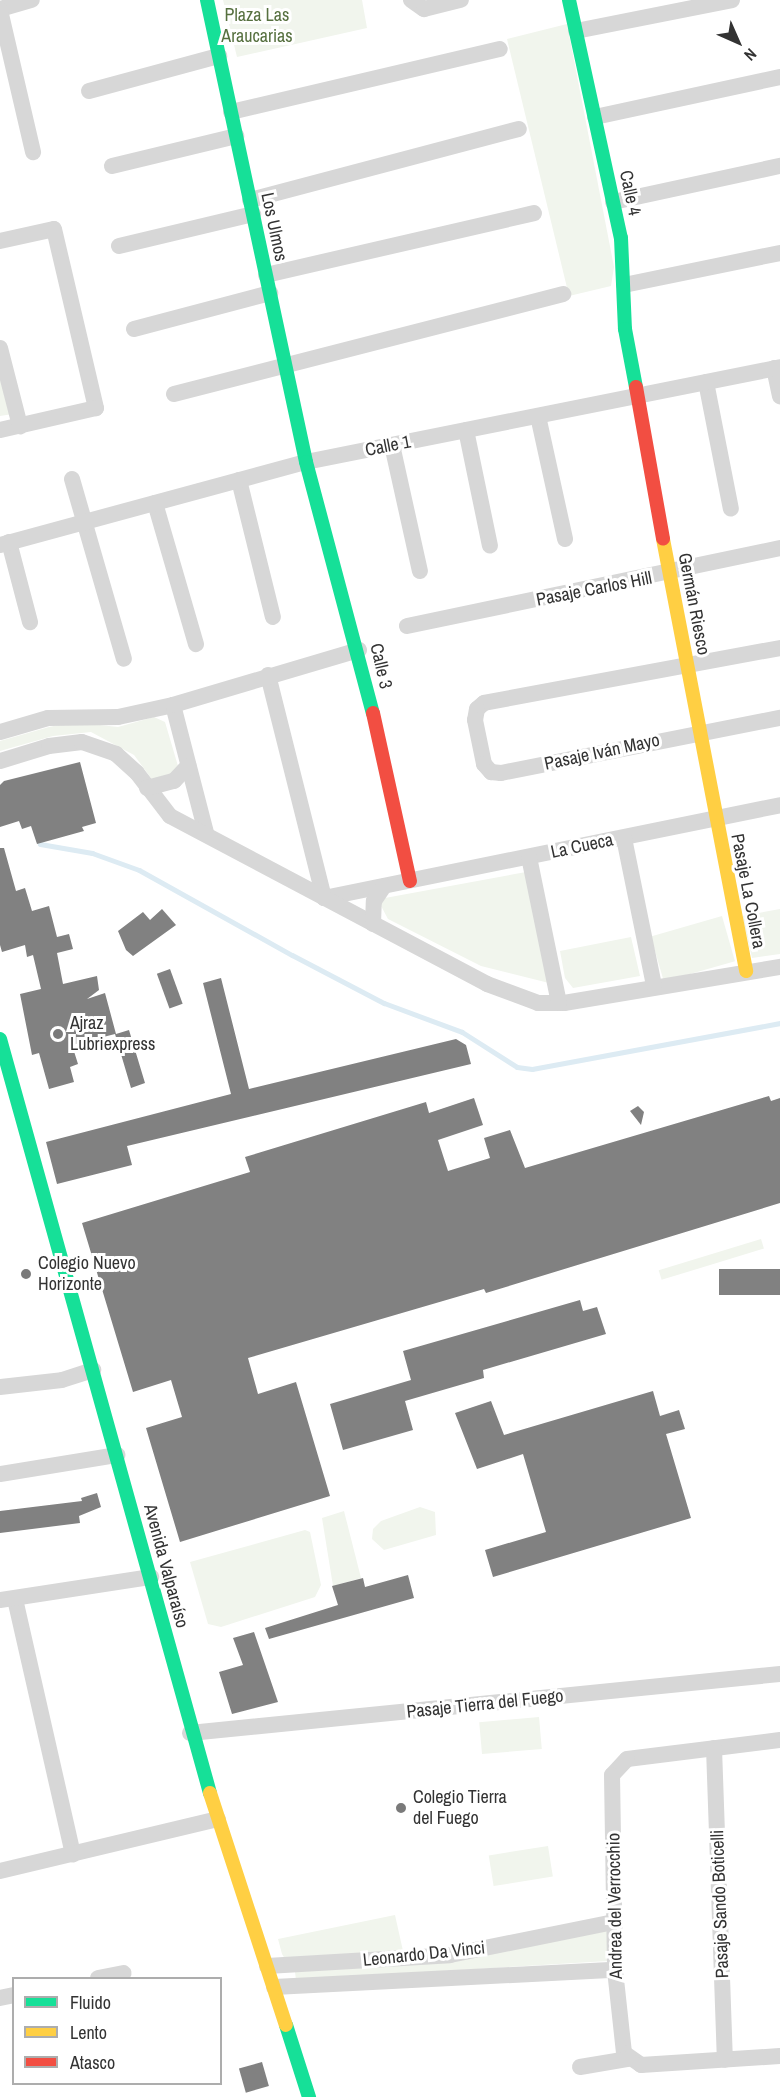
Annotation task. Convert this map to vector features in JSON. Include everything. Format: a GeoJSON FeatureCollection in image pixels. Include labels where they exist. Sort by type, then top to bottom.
{"type":"FeatureCollection","features":[{"type":"Feature","properties":{"kind":"street"},"geometry":{"type":"LineString","coordinates":[[32,0],[0,10],[33,152]]}},
{"type":"Feature","properties":{"kind":"street","name":"Los Ulmos"},"geometry":{"type":"LineString","coordinates":[[207,0],[306,462]]}},
{"type":"Feature","properties":{"kind":"street"},"geometry":{"type":"LineString","coordinates":[[411,0],[424,9],[461,0]]}},
{"type":"Feature","properties":{"kind":"street","name":"Calle 4"},"geometry":{"type":"LineString","coordinates":[[569,0],[621,238],[624,329],[637,396]]}},
{"type":"Feature","properties":{"kind":"street"},"geometry":{"type":"LineString","coordinates":[[576,31],[732,0]]}},
{"type":"Feature","properties":{"kind":"street"},"geometry":{"type":"LineString","coordinates":[[231,112],[500,49]]}},
{"type":"Feature","properties":{"kind":"street"},"geometry":{"type":"LineString","coordinates":[[89,91],[219,56]]}},
{"type":"Feature","properties":{"kind":"street"},"geometry":{"type":"LineString","coordinates":[[595,117],[780,77]]}},
{"type":"Feature","properties":{"kind":"street"},"geometry":{"type":"LineString","coordinates":[[119,246],[519,129]]}},
{"type":"Feature","properties":{"kind":"street"},"geometry":{"type":"LineString","coordinates":[[111,166],[236,135]]}},
{"type":"Feature","properties":{"kind":"street"},"geometry":{"type":"LineString","coordinates":[[613,202],[780,166]]}},
{"type":"Feature","properties":{"kind":"street"},"geometry":{"type":"LineString","coordinates":[[266,275],[534,213]]}},
{"type":"Feature","properties":{"kind":"street"},"geometry":{"type":"LineString","coordinates":[[0,241],[54,230],[96,408],[0,430]]}},
{"type":"Feature","properties":{"kind":"street"},"geometry":{"type":"LineString","coordinates":[[624,285],[780,253]]}},
{"type":"Feature","properties":{"kind":"street"},"geometry":{"type":"LineString","coordinates":[[134,328],[270,293]]}},
{"type":"Feature","properties":{"kind":"street"},"geometry":{"type":"LineString","coordinates":[[174,394],[562,294]]}},
{"type":"Feature","properties":{"kind":"street"},"geometry":{"type":"LineString","coordinates":[[0,348],[20,426]]}},
{"type":"Feature","properties":{"kind":"street"},"geometry":{"type":"LineString","coordinates":[[777,368],[780,396]]}},
{"type":"Feature","properties":{"kind":"street","name":"Calle 1"},"geometry":{"type":"LineString","coordinates":[[4,544],[306,462],[777,368]]}},
{"type":"Feature","properties":{"kind":"street"},"geometry":{"type":"LineString","coordinates":[[706,382],[731,509]]}},
{"type":"Feature","properties":{"kind":"street","name":"Germán Riesco"},"geometry":{"type":"LineString","coordinates":[[637,396],[716,818]]}},
{"type":"Feature","properties":{"kind":"street"},"geometry":{"type":"LineString","coordinates":[[538,416],[565,539]]}},
{"type":"Feature","properties":{"kind":"street"},"geometry":{"type":"LineString","coordinates":[[466,430],[490,546]]}},
{"type":"Feature","properties":{"kind":"street"},"geometry":{"type":"LineString","coordinates":[[392,445],[420,572]]}},
{"type":"Feature","properties":{"kind":"street","name":"Calle 3"},"geometry":{"type":"LineString","coordinates":[[306,462],[359,650],[410,881]]}},
{"type":"Feature","properties":{"kind":"street"},"geometry":{"type":"LineString","coordinates":[[72,478],[124,659]]}},
{"type":"Feature","properties":{"kind":"street"},"geometry":{"type":"LineString","coordinates":[[239,480],[273,617]]}},
{"type":"Feature","properties":{"kind":"street"},"geometry":{"type":"LineString","coordinates":[[155,503],[196,644]]}},
{"type":"Feature","properties":{"kind":"street"},"geometry":{"type":"LineString","coordinates":[[4,544],[30,622]]}},
{"type":"Feature","properties":{"kind":"street","name":"Pasaje Carlos Hill"},"geometry":{"type":"LineString","coordinates":[[407,626],[670,574],[780,548]]}},
{"type":"Feature","properties":{"kind":"street"},"geometry":{"type":"LineString","coordinates":[[687,663],[780,648]]}},
{"type":"Feature","properties":{"kind":"street"},"geometry":{"type":"LineString","coordinates":[[0,732],[48,718],[118,717],[173,705],[268,675],[359,650]]}},
{"type":"Feature","properties":{"kind":"street","name":"Pasaje Iván Mayo"},"geometry":{"type":"LineString","coordinates":[[687,663],[484,703],[477,709],[475,720],[484,764],[491,772],[501,773],[780,718]]}},
{"type":"Feature","properties":{"kind":"street"},"geometry":{"type":"LineString","coordinates":[[268,675],[324,898]]}},
{"type":"Feature","properties":{"kind":"street"},"geometry":{"type":"LineString","coordinates":[[173,705],[206,833]]}},
{"type":"Feature","properties":{"kind":"street"},"geometry":{"type":"LineString","coordinates":[[0,761],[49,746],[82,742],[116,754],[170,816],[206,833],[228,849],[487,984],[538,1003],[559,1003],[780,967]]}},
{"type":"Feature","properties":{"kind":"street"},"geometry":{"type":"LineString","coordinates":[[147,788],[174,781],[188,766]]}},
{"type":"Feature","properties":{"kind":"street","name":"La Cueca"},"geometry":{"type":"LineString","coordinates":[[324,898],[780,805]]}},
{"type":"Feature","properties":{"kind":"street","name":"Pasaje La Collera"},"geometry":{"type":"LineString","coordinates":[[716,818],[746,971]]}},
{"type":"Feature","properties":{"kind":"street"},"geometry":{"type":"LineString","coordinates":[[624,838],[654,986]]}},
{"type":"Feature","properties":{"kind":"street"},"geometry":{"type":"LineString","coordinates":[[529,857],[559,1003]]}},
{"type":"Feature","properties":{"kind":"street"},"geometry":{"type":"LineString","coordinates":[[373,924],[374,901],[384,886]]}},
{"type":"Feature","properties":{"kind":"street","name":"Avenida Valparaíso"},"geometry":{"type":"LineString","coordinates":[[0,1040],[151,1577],[190,1733],[309,2097]]}},
{"type":"Feature","properties":{"kind":"street"},"geometry":{"type":"LineString","coordinates":[[0,1387],[62,1380],[93,1370]]}},
{"type":"Feature","properties":{"kind":"street"},"geometry":{"type":"LineString","coordinates":[[0,1474],[117,1455]]}},
{"type":"Feature","properties":{"kind":"street"},"geometry":{"type":"LineString","coordinates":[[73,1854],[8,1599],[151,1577]]}},
{"type":"Feature","properties":{"kind":"street","name":"Pasaje Tierra del Fuego"},"geometry":{"type":"LineString","coordinates":[[190,1733],[780,1674]]}},
{"type":"Feature","properties":{"kind":"street","name":"Andrea del Verrocchio"},"geometry":{"type":"LineString","coordinates":[[628,2059],[622,2046],[615,1970],[614,1770],[627,1759],[780,1740]]}},
{"type":"Feature","properties":{"kind":"street","name":"Pasaje Sando Boticelli"},"geometry":{"type":"LineString","coordinates":[[714,1748],[725,2060]]}},
{"type":"Feature","properties":{"kind":"street"},"geometry":{"type":"LineString","coordinates":[[0,1871],[218,1819]]}},
{"type":"Feature","properties":{"kind":"street","name":"Leonardo Da Vinci"},"geometry":{"type":"LineString","coordinates":[[267,1966],[450,1955],[614,1922]]}},
{"type":"Feature","properties":{"kind":"street","name":"Leonardo Da Vinci"},"geometry":{"type":"LineString","coordinates":[[274,1988],[615,1970]]}},
{"type":"Feature","properties":{"kind":"street"},"geometry":{"type":"LineString","coordinates":[[103,1977],[124,1973]]}},
{"type":"Feature","properties":{"kind":"street"},"geometry":{"type":"LineString","coordinates":[[580,2067],[628,2059],[641,2065],[780,2056]]}},
{"type":"Feature","properties":{"kind":"green space","name":"Plaza Las Araucarias"},"geometry":{"type":"Polygon","coordinates":[[[223,0],[362,0],[367,28],[237,57],[223,0]]]}},
{"type":"Feature","properties":{"kind":"green space"},"geometry":{"type":"Polygon","coordinates":[[[567,24],[614,267],[611,286],[569,296],[507,39],[567,24]]]}},
{"type":"Feature","properties":{"kind":"green space"},"geometry":{"type":"Polygon","coordinates":[[[0,365],[13,414],[0,416],[0,365]]]}},
{"type":"Feature","properties":{"kind":"green space"},"geometry":{"type":"Polygon","coordinates":[[[154,717],[165,722],[178,766],[169,777],[154,782],[134,755],[91,732],[53,736],[0,751],[0,741],[49,727],[73,722],[118,727],[154,717]]]}},
{"type":"Feature","properties":{"kind":"green space"},"geometry":{"type":"Polygon","coordinates":[[[526,872],[549,983],[481,966],[388,919],[380,904],[385,898],[526,872]]]}},
{"type":"Feature","properties":{"kind":"green space"},"geometry":{"type":"Polygon","coordinates":[[[780,909],[780,954],[752,958],[742,916],[780,909]]]}},
{"type":"Feature","properties":{"kind":"green space"},"geometry":{"type":"Polygon","coordinates":[[[722,916],[735,961],[664,982],[651,936],[722,916]]]}},
{"type":"Feature","properties":{"kind":"green space"},"geometry":{"type":"Polygon","coordinates":[[[631,937],[640,976],[573,988],[565,978],[560,951],[631,937]]]}},
{"type":"Feature","properties":{"kind":"green space"},"geometry":{"type":"Polygon","coordinates":[[[761,1239],[764,1249],[662,1280],[659,1270],[761,1239]]]}},
{"type":"Feature","properties":{"kind":"green space"},"geometry":{"type":"Polygon","coordinates":[[[420,1507],[435,1512],[436,1535],[384,1550],[372,1539],[373,1529],[381,1521],[420,1507]]]}},
{"type":"Feature","properties":{"kind":"green space"},"geometry":{"type":"Polygon","coordinates":[[[344,1511],[361,1578],[333,1586],[322,1518],[344,1511]]]}},
{"type":"Feature","properties":{"kind":"green space"},"geometry":{"type":"Polygon","coordinates":[[[305,1530],[310,1532],[321,1585],[315,1597],[221,1627],[208,1624],[190,1562],[305,1530]]]}},
{"type":"Feature","properties":{"kind":"green space"},"geometry":{"type":"Polygon","coordinates":[[[539,1717],[542,1749],[482,1754],[479,1722],[539,1717]]]}},
{"type":"Feature","properties":{"kind":"green space"},"geometry":{"type":"Polygon","coordinates":[[[548,1846],[553,1877],[494,1886],[489,1855],[548,1846]]]}},
{"type":"Feature","properties":{"kind":"green space"},"geometry":{"type":"Polygon","coordinates":[[[395,1915],[403,1951],[285,1959],[282,1954],[278,1939],[395,1915]]]}},
{"type":"Feature","properties":{"kind":"green space"},"geometry":{"type":"Polygon","coordinates":[[[607,1928],[608,1961],[296,1980],[295,1972],[607,1928]]]}},
{"type":"Feature","properties":{"kind":"building"},"geometry":{"type":"Polygon","coordinates":[[[80,762],[96,823],[82,827],[84,831],[37,844],[31,826],[22,829],[19,821],[0,827],[0,785],[4,781],[80,762]]]}},
{"type":"Feature","properties":{"kind":"building"},"geometry":{"type":"Polygon","coordinates":[[[0,848],[4,848],[16,891],[25,888],[32,911],[49,906],[57,937],[69,934],[73,949],[57,953],[63,984],[97,976],[99,990],[87,999],[105,993],[116,1034],[129,1030],[145,1083],[131,1088],[115,1034],[72,1045],[78,1064],[70,1067],[74,1082],[49,1089],[39,1053],[32,1055],[20,994],[41,989],[33,955],[27,957],[25,945],[2,952],[0,945],[0,848]]]}},
{"type":"Feature","properties":{"kind":"building"},"geometry":{"type":"Polygon","coordinates":[[[162,909],[176,925],[133,956],[126,950],[118,931],[143,912],[150,920],[162,909]]]}},
{"type":"Feature","properties":{"kind":"building"},"geometry":{"type":"Polygon","coordinates":[[[170,969],[183,1004],[169,1009],[157,974],[170,969]]]}},
{"type":"Feature","properties":{"kind":"building"},"geometry":{"type":"Polygon","coordinates":[[[221,978],[249,1089],[456,1039],[466,1045],[471,1064],[127,1146],[132,1165],[57,1184],[46,1142],[231,1094],[203,983],[221,978]]]}},
{"type":"Feature","properties":{"kind":"building"},"geometry":{"type":"Polygon","coordinates":[[[769,1096],[771,1101],[780,1098],[780,1203],[486,1293],[484,1289],[248,1358],[258,1394],[296,1382],[330,1496],[180,1542],[146,1428],[182,1417],[171,1380],[133,1392],[82,1223],[250,1172],[245,1157],[426,1102],[429,1113],[474,1098],[483,1125],[438,1140],[448,1171],[490,1158],[484,1138],[510,1130],[525,1168],[769,1096]]]}},
{"type":"Feature","properties":{"kind":"building"},"geometry":{"type":"Polygon","coordinates":[[[638,1106],[644,1112],[641,1125],[630,1111],[638,1106]]]}},
{"type":"Feature","properties":{"kind":"building"},"geometry":{"type":"Polygon","coordinates":[[[719,1269],[780,1269],[780,1295],[719,1295],[719,1269]]]}},
{"type":"Feature","properties":{"kind":"building"},"geometry":{"type":"Polygon","coordinates":[[[580,1300],[583,1311],[597,1307],[606,1334],[483,1370],[484,1378],[405,1401],[413,1430],[343,1450],[330,1404],[411,1380],[403,1351],[580,1300]]]}},
{"type":"Feature","properties":{"kind":"building"},"geometry":{"type":"Polygon","coordinates":[[[653,1391],[660,1416],[679,1410],[685,1429],[666,1434],[691,1518],[493,1577],[485,1550],[546,1532],[523,1454],[477,1469],[455,1413],[491,1401],[504,1435],[653,1391]]]}},
{"type":"Feature","properties":{"kind":"building"},"geometry":{"type":"Polygon","coordinates":[[[97,1493],[101,1507],[79,1516],[80,1523],[0,1533],[0,1511],[82,1501],[81,1498],[97,1493]]]}},
{"type":"Feature","properties":{"kind":"building"},"geometry":{"type":"Polygon","coordinates":[[[408,1575],[414,1598],[269,1639],[265,1628],[338,1605],[332,1586],[363,1578],[365,1587],[408,1575]]]}},
{"type":"Feature","properties":{"kind":"building"},"geometry":{"type":"Polygon","coordinates":[[[254,1632],[278,1702],[232,1714],[219,1672],[243,1665],[233,1638],[254,1632]]]}},
{"type":"Feature","properties":{"kind":"building"},"geometry":{"type":"Polygon","coordinates":[[[262,2062],[269,2086],[246,2093],[239,2069],[262,2062]]]}},
{"type":"Feature","properties":{"kind":"waterway"},"geometry":{"type":"LineString","coordinates":[[38,839],[40,844],[92,853],[139,870],[384,1003],[462,1032],[517,1067],[532,1069],[780,1023]]}},
{"type":"Feature","properties":{"kind":"traffic: fast"},"geometry":{"type":"LineString","coordinates":[[207,0],[306,462],[373,713]]}},
{"type":"Feature","properties":{"kind":"traffic: fast"},"geometry":{"type":"LineString","coordinates":[[569,0],[621,238],[625,329],[636,387]]}},
{"type":"Feature","properties":{"kind":"traffic: fast"},"geometry":{"type":"LineString","coordinates":[[0,1039],[210,1793]]}},
{"type":"Feature","properties":{"kind":"traffic: fast"},"geometry":{"type":"LineString","coordinates":[[286,2025],[309,2097]]}},
{"type":"Feature","properties":{"kind":"traffic: slow"},"geometry":{"type":"LineString","coordinates":[[663,539],[746,971]]}},
{"type":"Feature","properties":{"kind":"traffic: slow"},"geometry":{"type":"LineString","coordinates":[[210,1793],[286,2025]]}},
{"type":"Feature","properties":{"kind":"traffic: jam"},"geometry":{"type":"LineString","coordinates":[[636,387],[663,539]]}},
{"type":"Feature","properties":{"kind":"traffic: jam"},"geometry":{"type":"LineString","coordinates":[[373,713],[410,881]]}},
{"type":"Feature","properties":{"kind":"place","name":"Ajraz Lubriexpress"},"geometry":{"type":"Point","coordinates":[58,1034]}},
{"type":"Feature","properties":{"kind":"place","name":"Colegio Nuevo Horizonte"},"geometry":{"type":"Point","coordinates":[26,1274]}},
{"type":"Feature","properties":{"kind":"place","name":"Colegio Tierra del Fuego"},"geometry":{"type":"Point","coordinates":[401,1808]}}]}
